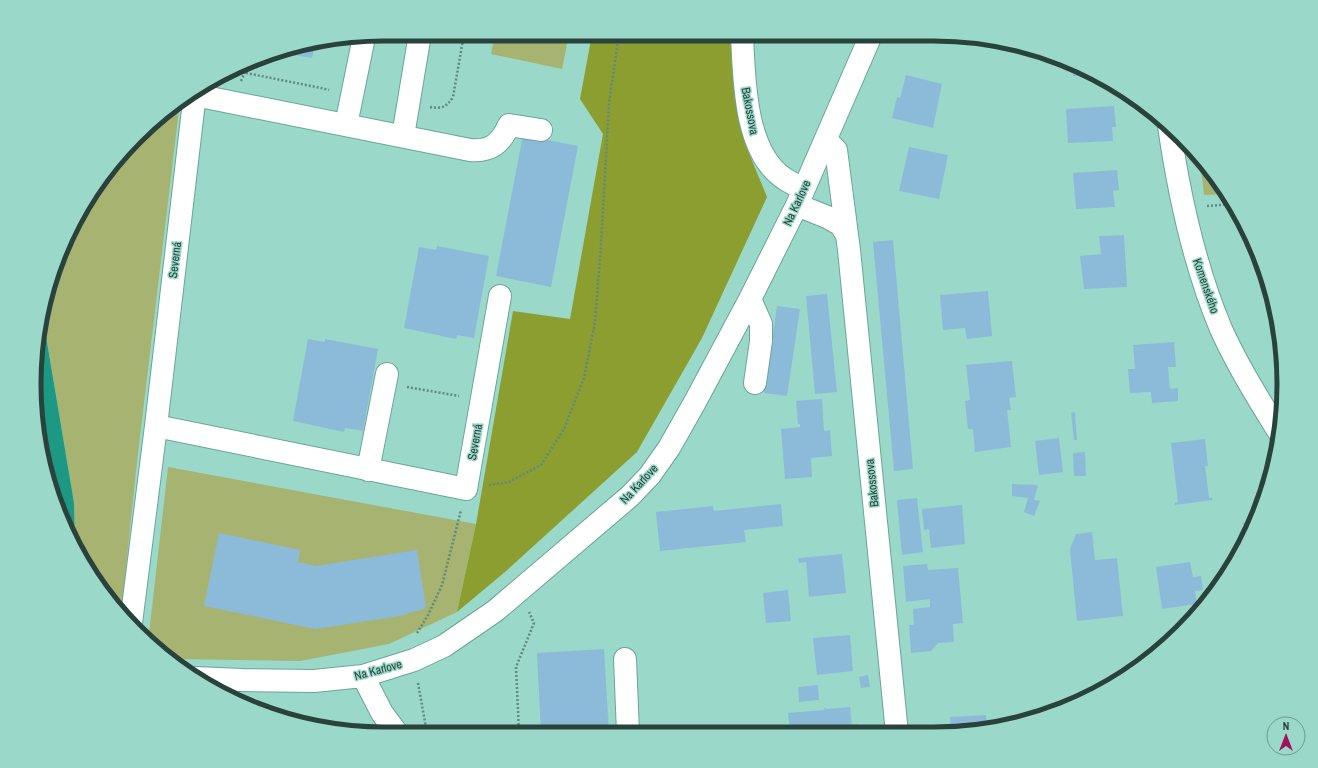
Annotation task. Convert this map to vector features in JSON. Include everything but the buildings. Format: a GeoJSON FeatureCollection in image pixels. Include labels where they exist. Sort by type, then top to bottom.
{"type":"FeatureCollection","features":[{"type":"Feature","properties":{"kind":"street"},"geometry":{"type":"LineString","coordinates":[[403,136],[419,41]]}},
{"type":"Feature","properties":{"kind":"street","name":"Bakossova"},"geometry":{"type":"LineString","coordinates":[[742,41],[745,89],[754,134],[760,148],[770,165],[784,179],[803,192],[827,217],[841,225],[846,234]]}},
{"type":"Feature","properties":{"kind":"street","name":"Na Karlove"},"geometry":{"type":"LineString","coordinates":[[208,679],[314,680],[363,676],[414,660],[444,646],[495,611],[630,496],[650,475],[669,448],[750,299],[803,192],[869,41]]}},
{"type":"Feature","properties":{"kind":"street"},"geometry":{"type":"LineString","coordinates":[[346,125],[363,42]]}},
{"type":"Feature","properties":{"kind":"street","name":"Severná"},"geometry":{"type":"LineString","coordinates":[[199,95],[479,151],[490,148],[500,141],[509,125],[541,130]]}},
{"type":"Feature","properties":{"kind":"street","name":"Severná"},"geometry":{"type":"LineString","coordinates":[[132,617],[195,98]]}},
{"type":"Feature","properties":{"kind":"street","name":"Komenského"},"geometry":{"type":"LineString","coordinates":[[1171,135],[1184,208],[1204,285],[1221,328],[1245,376],[1274,424]]}},
{"type":"Feature","properties":{"kind":"street","name":"Bakossova"},"geometry":{"type":"LineString","coordinates":[[826,140],[836,150],[849,250],[896,727]]}},
{"type":"Feature","properties":{"kind":"street","name":"Bakossova"},"geometry":{"type":"LineString","coordinates":[[803,192],[837,194],[842,202]]}},
{"type":"Feature","properties":{"kind":"street","name":"Severná"},"geometry":{"type":"LineString","coordinates":[[466,489],[500,296]]}},
{"type":"Feature","properties":{"kind":"street"},"geometry":{"type":"LineString","coordinates":[[750,299],[761,324],[761,341],[755,383]]}},
{"type":"Feature","properties":{"kind":"street"},"geometry":{"type":"LineString","coordinates":[[368,470],[386,378]]}},
{"type":"Feature","properties":{"kind":"street"},"geometry":{"type":"LineString","coordinates":[[156,426],[466,489]]}},
{"type":"Feature","properties":{"kind":"street"},"geometry":{"type":"LineString","coordinates":[[625,659],[628,727]]}},
{"type":"Feature","properties":{"kind":"street"},"geometry":{"type":"LineString","coordinates":[[363,676],[382,713],[392,727]]}},
{"type":"Feature","properties":{"kind":"path"},"geometry":{"type":"LineString","coordinates":[[428,107],[439,108],[447,106],[453,98],[463,41]]}},
{"type":"Feature","properties":{"kind":"path"},"geometry":{"type":"LineString","coordinates":[[414,637],[428,615],[442,585],[466,489],[509,482],[540,465],[564,429],[584,378],[596,322],[609,104],[618,41]]}},
{"type":"Feature","properties":{"kind":"path"},"geometry":{"type":"LineString","coordinates":[[241,82],[247,70]]}},
{"type":"Feature","properties":{"kind":"path"},"geometry":{"type":"LineString","coordinates":[[246,73],[321,88],[333,92]]}},
{"type":"Feature","properties":{"kind":"path"},"geometry":{"type":"LineString","coordinates":[[1201,206],[1226,204]]}},
{"type":"Feature","properties":{"kind":"path"},"geometry":{"type":"LineString","coordinates":[[386,378],[482,400]]}},
{"type":"Feature","properties":{"kind":"path"},"geometry":{"type":"LineString","coordinates":[[519,727],[516,667],[534,623]]}},
{"type":"Feature","properties":{"kind":"path"},"geometry":{"type":"LineString","coordinates":[[418,682],[426,727]]}},
{"type":"Feature","properties":{"kind":"shaded area"},"geometry":{"type":"Polygon","coordinates":[[[494,41],[568,41],[562,69],[491,54],[494,41]]]}},
{"type":"Feature","properties":{"kind":"shaded area"},"geometry":{"type":"Polygon","coordinates":[[[591,41],[731,41],[734,86],[746,146],[767,197],[702,338],[637,452],[505,572],[457,612],[476,524],[513,311],[570,319],[603,134],[580,99],[591,41]]]}},
{"type":"Feature","properties":{"kind":"shaded area"},"geometry":{"type":"Polygon","coordinates":[[[179,109],[137,462],[122,605],[99,575],[75,533],[74,503],[46,335],[48,317],[59,274],[76,232],[87,212],[112,175],[141,141],[179,109]]]}},
{"type":"Feature","properties":{"kind":"shaded area"},"geometry":{"type":"Polygon","coordinates":[[[1201,169],[1220,194],[1204,195],[1201,169]]]}},
{"type":"Feature","properties":{"kind":"shaded area"},"geometry":{"type":"Polygon","coordinates":[[[46,329],[46,336],[74,503],[75,533],[59,494],[44,429],[41,384],[46,329]]]}},
{"type":"Feature","properties":{"kind":"shaded area"},"geometry":{"type":"Polygon","coordinates":[[[168,467],[476,524],[457,612],[389,644],[300,661],[179,659],[149,634],[168,467]]]}}]}
